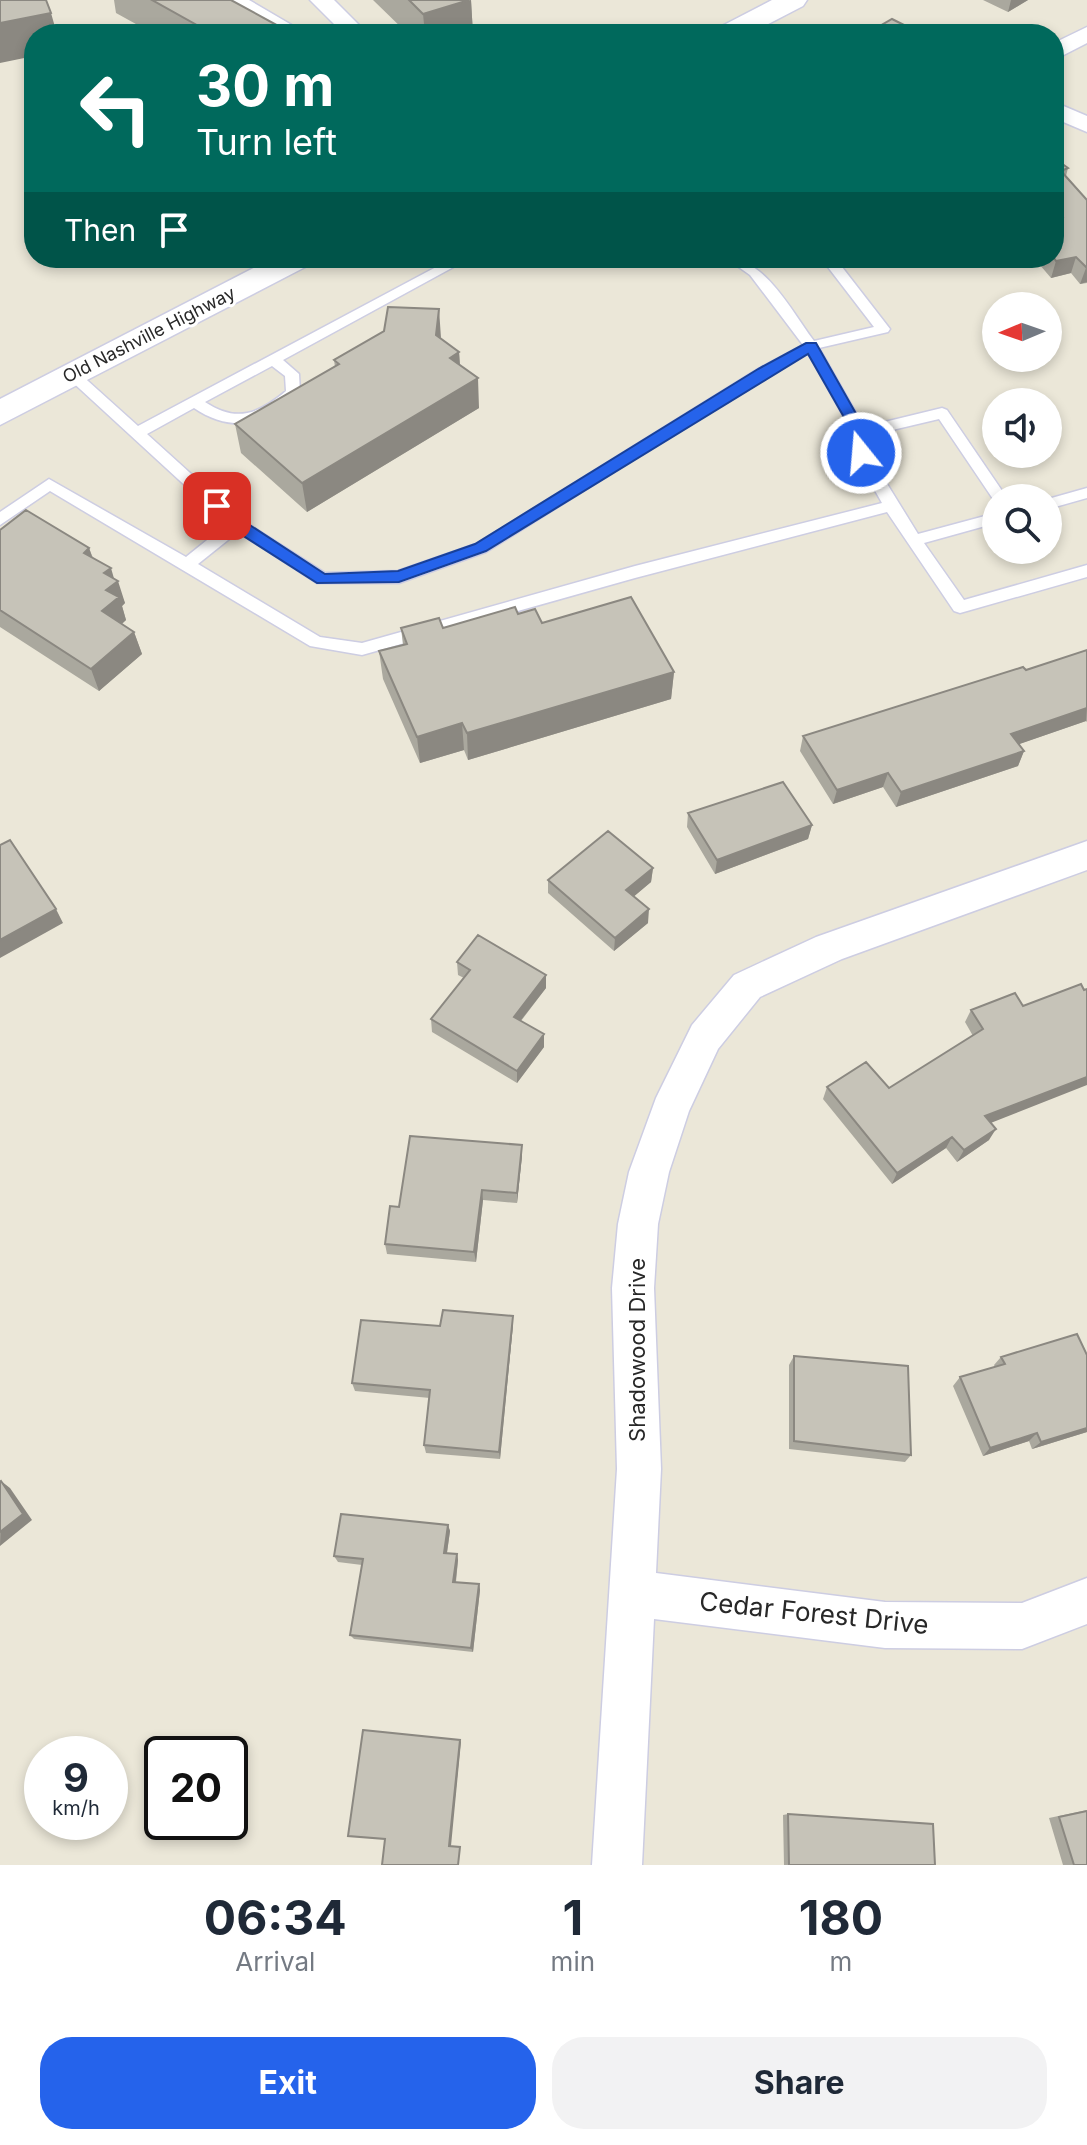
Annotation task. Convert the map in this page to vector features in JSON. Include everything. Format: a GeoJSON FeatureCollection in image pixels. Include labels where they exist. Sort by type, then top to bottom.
{"type":"FeatureCollection","features":[{"type":"Feature","properties":{"kind":"main road"},"geometry":{"type":"LineString","coordinates":[[747,24],[793,0]]}},
{"type":"Feature","properties":{"kind":"main road","name":"Old Nashville Highway"},"geometry":{"type":"LineString","coordinates":[[0,413],[279,268]]}},
{"type":"Feature","properties":{"kind":"street"},"geometry":{"type":"LineString","coordinates":[[232,0],[277,24]]}},
{"type":"Feature","properties":{"kind":"street"},"geometry":{"type":"LineString","coordinates":[[257,13],[281,0]]}},
{"type":"Feature","properties":{"kind":"street"},"geometry":{"type":"LineString","coordinates":[[321,0],[346,24]]}},
{"type":"Feature","properties":{"kind":"street"},"geometry":{"type":"LineString","coordinates":[[1064,47],[1087,34]]}},
{"type":"Feature","properties":{"kind":"street"},"geometry":{"type":"LineString","coordinates":[[1064,114],[1087,125]]}},
{"type":"Feature","properties":{"kind":"street","name":"Shadowood Drive"},"geometry":{"type":"LineString","coordinates":[[617,1865],[639,1469],[633,1288],[638,1224],[649,1172],[670,1110],[705,1037],[747,986],[815,954],[1087,855]]}},
{"type":"Feature","properties":{"kind":"street","name":"Cedar Forest Drive"},"geometry":{"type":"LineString","coordinates":[[632,1593],[885,1625],[1022,1626],[1087,1601]]}},
{"type":"Feature","properties":{"kind":"lane"},"geometry":{"type":"LineString","coordinates":[[137,433],[444,268]]}},
{"type":"Feature","properties":{"kind":"lane"},"geometry":{"type":"LineString","coordinates":[[749,268],[755,272],[811,346],[860,433],[861,453],[891,506],[960,607],[1087,571]]}},
{"type":"Feature","properties":{"kind":"lane"},"geometry":{"type":"LineString","coordinates":[[73,375],[237,524],[322,579],[399,577],[481,548],[763,372],[811,346],[883,329],[836,268]]}},
{"type":"Feature","properties":{"kind":"lane"},"geometry":{"type":"LineString","coordinates":[[195,402],[222,420],[245,421],[293,393],[292,374],[273,360]]}},
{"type":"Feature","properties":{"kind":"lane"},"geometry":{"type":"LineString","coordinates":[[860,433],[942,413],[990,484]]}},
{"type":"Feature","properties":{"kind":"lane"},"geometry":{"type":"LineString","coordinates":[[0,520],[49,484],[316,642],[362,649],[891,506]]}},
{"type":"Feature","properties":{"kind":"lane"},"geometry":{"type":"LineString","coordinates":[[1062,500],[1087,493]]}},
{"type":"Feature","properties":{"kind":"lane"},"geometry":{"type":"LineString","coordinates":[[915,540],[982,522]]}},
{"type":"Feature","properties":{"kind":"lane"},"geometry":{"type":"LineString","coordinates":[[187,565],[237,524]]}},
{"type":"Feature","properties":{"kind":"building"},"geometry":{"type":"Polygon","coordinates":[[[0,0],[46,0],[51,13],[0,23],[0,0]]]}},
{"type":"Feature","properties":{"kind":"building"},"geometry":{"type":"Polygon","coordinates":[[[152,0],[231,0],[275,24],[195,24],[152,0]]]}},
{"type":"Feature","properties":{"kind":"building"},"geometry":{"type":"Polygon","coordinates":[[[409,0],[469,0],[423,14],[409,0]]]}},
{"type":"Feature","properties":{"kind":"building"},"geometry":{"type":"Polygon","coordinates":[[[892,19],[902,24],[883,24],[892,19]]]}},
{"type":"Feature","properties":{"kind":"building"},"geometry":{"type":"Polygon","coordinates":[[[1064,174],[1087,200],[1087,268],[1076,257],[1064,259],[1064,174]]]}},
{"type":"Feature","properties":{"kind":"building"},"geometry":{"type":"Polygon","coordinates":[[[388,307],[439,309],[436,335],[459,352],[450,358],[478,378],[302,483],[235,424],[339,364],[334,360],[384,331],[388,307]]]}},
{"type":"Feature","properties":{"kind":"building"},"geometry":{"type":"Polygon","coordinates":[[[26,510],[89,548],[84,553],[111,568],[104,573],[118,581],[106,590],[119,597],[102,611],[134,632],[91,669],[0,610],[0,530],[26,510]]]}},
{"type":"Feature","properties":{"kind":"building"},"geometry":{"type":"Polygon","coordinates":[[[631,597],[674,672],[467,733],[462,723],[417,737],[379,651],[407,644],[401,628],[439,618],[443,628],[515,607],[518,614],[535,609],[542,623],[631,597]]]}},
{"type":"Feature","properties":{"kind":"building"},"geometry":{"type":"Polygon","coordinates":[[[1087,650],[1087,708],[1011,734],[1024,751],[901,792],[888,773],[837,790],[803,736],[1023,667],[1026,670],[1087,650]]]}},
{"type":"Feature","properties":{"kind":"building"},"geometry":{"type":"Polygon","coordinates":[[[783,782],[812,825],[717,860],[688,813],[783,782]]]}},
{"type":"Feature","properties":{"kind":"building"},"geometry":{"type":"Polygon","coordinates":[[[608,831],[653,868],[626,890],[649,909],[615,938],[548,880],[608,831]]]}},
{"type":"Feature","properties":{"kind":"building"},"geometry":{"type":"Polygon","coordinates":[[[10,840],[56,909],[0,940],[0,845],[10,840]]]}},
{"type":"Feature","properties":{"kind":"building"},"geometry":{"type":"Polygon","coordinates":[[[478,935],[546,975],[514,1017],[544,1034],[517,1071],[431,1019],[470,970],[457,962],[478,935]]]}},
{"type":"Feature","properties":{"kind":"building"},"geometry":{"type":"Polygon","coordinates":[[[1081,984],[1084,990],[1087,989],[1087,1077],[985,1116],[996,1129],[964,1150],[952,1137],[897,1173],[827,1087],[866,1062],[889,1088],[983,1029],[971,1010],[1015,993],[1023,1006],[1081,984]]]}},
{"type":"Feature","properties":{"kind":"building"},"geometry":{"type":"Polygon","coordinates":[[[410,1136],[522,1145],[517,1193],[482,1190],[474,1252],[385,1244],[390,1206],[399,1207],[410,1136]]]}},
{"type":"Feature","properties":{"kind":"building"},"geometry":{"type":"Polygon","coordinates":[[[443,1310],[513,1316],[499,1452],[424,1445],[430,1390],[352,1383],[361,1320],[440,1326],[443,1310]]]}},
{"type":"Feature","properties":{"kind":"building"},"geometry":{"type":"Polygon","coordinates":[[[1077,1334],[1087,1355],[1087,1428],[1041,1442],[1037,1433],[990,1448],[960,1377],[1005,1364],[1001,1357],[1077,1334]]]}},
{"type":"Feature","properties":{"kind":"building"},"geometry":{"type":"Polygon","coordinates":[[[794,1356],[908,1366],[911,1455],[794,1441],[794,1356]]]}},
{"type":"Feature","properties":{"kind":"building"},"geometry":{"type":"Polygon","coordinates":[[[0,1482],[23,1514],[0,1532],[0,1482]]]}},
{"type":"Feature","properties":{"kind":"building"},"geometry":{"type":"Polygon","coordinates":[[[341,1514],[448,1525],[444,1553],[457,1554],[453,1582],[479,1584],[471,1648],[350,1635],[363,1559],[334,1556],[341,1514]]]}},
{"type":"Feature","properties":{"kind":"building"},"geometry":{"type":"Polygon","coordinates":[[[363,1730],[460,1740],[449,1846],[460,1847],[458,1865],[382,1865],[385,1839],[348,1836],[363,1730]]]}},
{"type":"Feature","properties":{"kind":"building"},"geometry":{"type":"Polygon","coordinates":[[[1087,1811],[1087,1865],[1074,1865],[1059,1817],[1087,1811]]]}},
{"type":"Feature","properties":{"kind":"building"},"geometry":{"type":"Polygon","coordinates":[[[788,1814],[933,1824],[935,1865],[789,1865],[788,1814]]]}},
{"type":"Feature","properties":{"kind":"route"},"geometry":{"type":"LineString","coordinates":[[217,506],[237,524],[322,579],[399,577],[481,548],[763,372],[811,346],[860,433],[861,453]]}}]}
